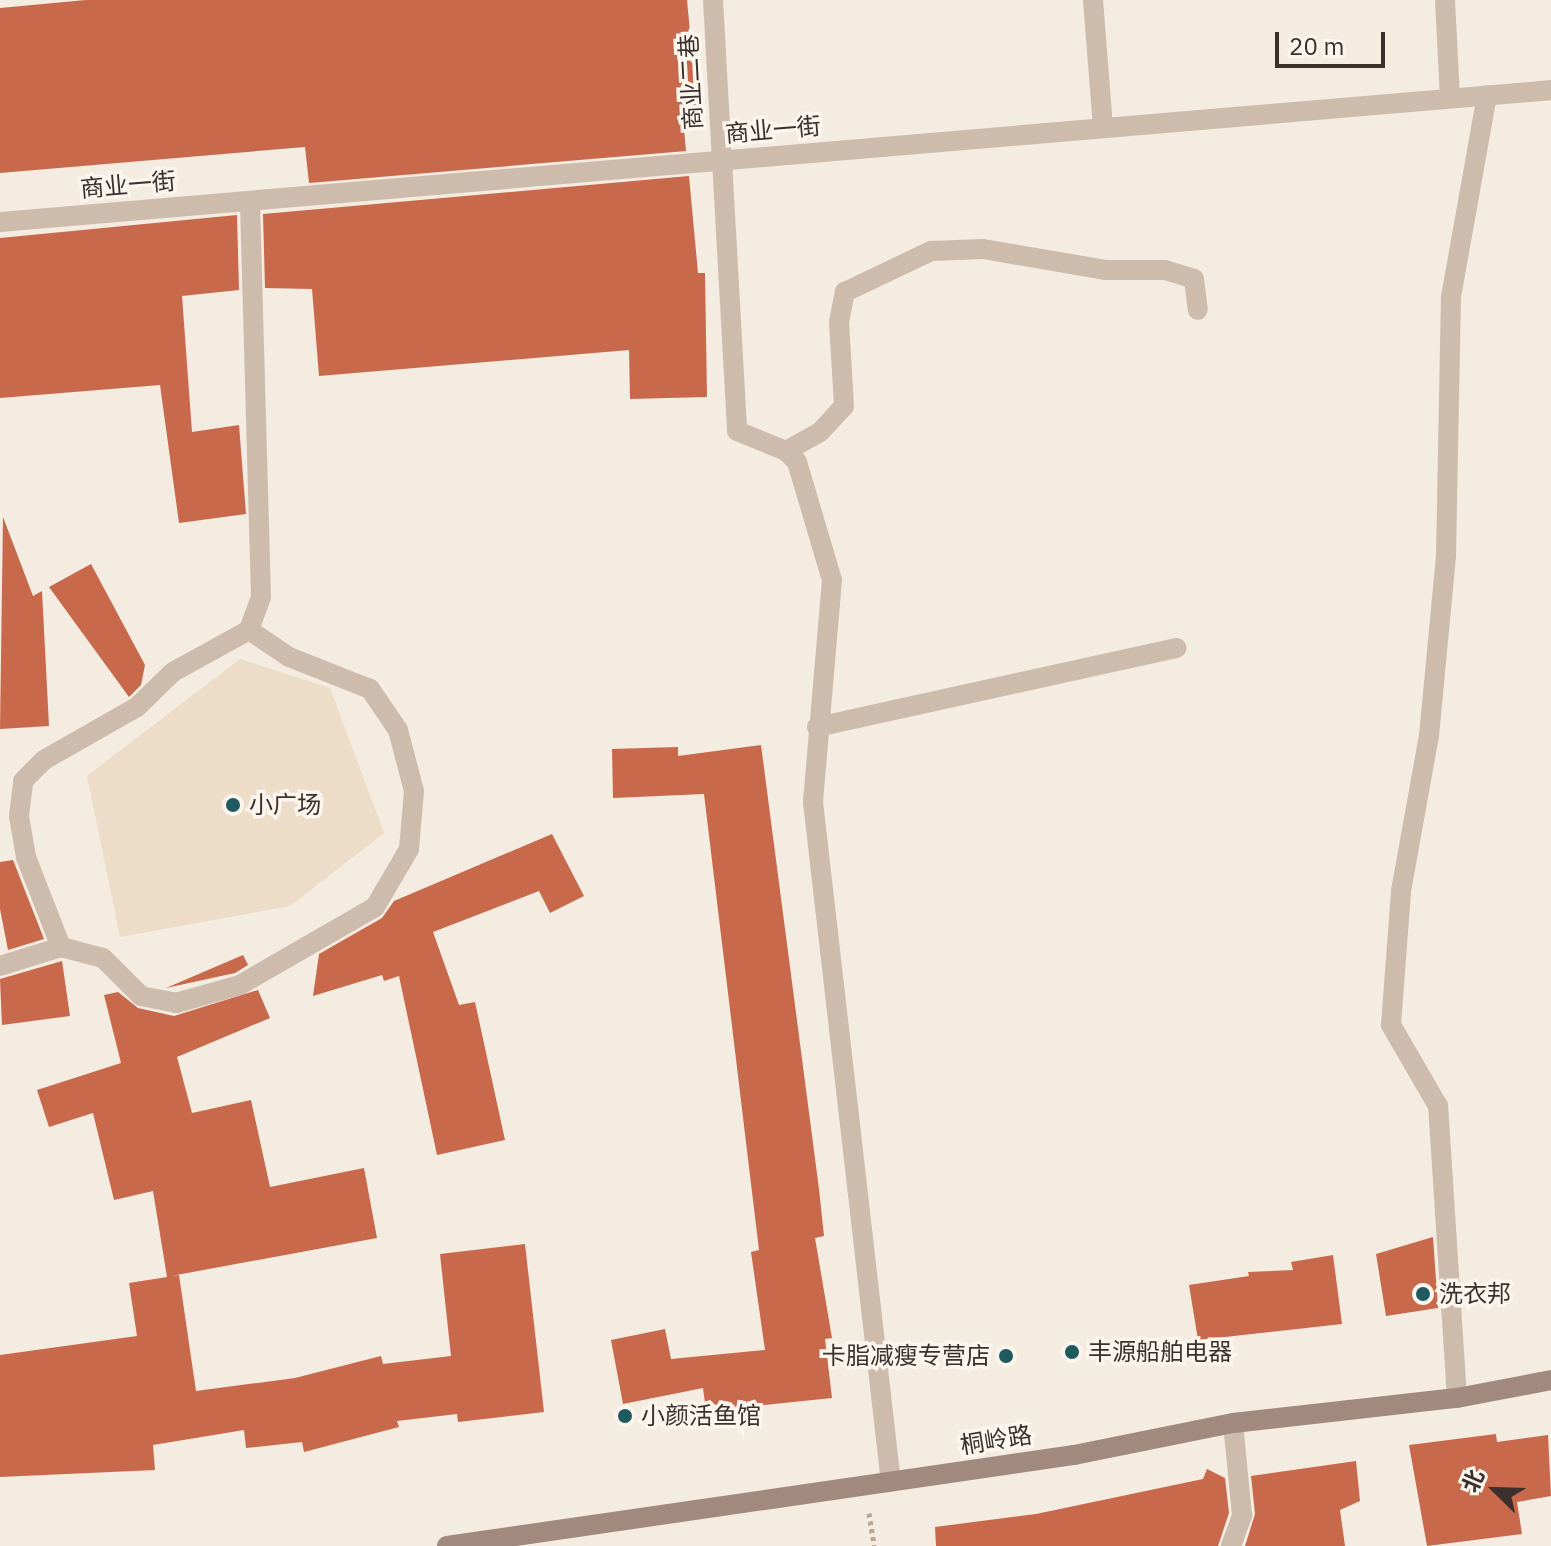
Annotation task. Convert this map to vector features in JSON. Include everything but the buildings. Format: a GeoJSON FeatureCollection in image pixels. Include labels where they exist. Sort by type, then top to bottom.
{"type":"FeatureCollection","features":[{"type":"Feature","properties":{"kind":"main road","name":"桐岭路"},"geometry":{"type":"LineString","coordinates":[[447,1546],[480,1544],[1074,1455],[1233,1423],[1457,1398],[1551,1380]]}},
{"type":"Feature","properties":{"kind":"street","name":"商业二巷"},"geometry":{"type":"LineString","coordinates":[[713,0],[737,431],[786,451]]}},
{"type":"Feature","properties":{"kind":"street"},"geometry":{"type":"LineString","coordinates":[[1093,0],[1103,128]]}},
{"type":"Feature","properties":{"kind":"street"},"geometry":{"type":"LineString","coordinates":[[1445,0],[1450,98]]}},
{"type":"Feature","properties":{"kind":"street","name":"商业一街"},"geometry":{"type":"LineString","coordinates":[[0,222],[1551,90]]}},
{"type":"Feature","properties":{"kind":"street"},"geometry":{"type":"LineString","coordinates":[[1457,1398],[1438,1106],[1391,1025],[1401,891],[1429,736],[1446,555],[1451,297],[1487,95]]}},
{"type":"Feature","properties":{"kind":"street"},"geometry":{"type":"LineString","coordinates":[[61,947],[26,857],[19,816],[23,781],[44,760],[137,707],[173,672],[249,630],[261,597],[250,201]]}},
{"type":"Feature","properties":{"kind":"street"},"geometry":{"type":"LineString","coordinates":[[891,1482],[813,802],[817,727],[832,580],[812,499],[797,462],[786,451],[820,432],[844,406],[839,322],[845,292],[931,251],[983,249],[1106,270],[1165,270],[1194,279],[1198,310]]}},
{"type":"Feature","properties":{"kind":"street"},"geometry":{"type":"LineString","coordinates":[[0,966],[61,947],[103,958],[141,996],[176,1003],[240,985],[375,907],[409,849],[414,791],[398,730],[370,689],[289,657],[249,630]]}},
{"type":"Feature","properties":{"kind":"street"},"geometry":{"type":"LineString","coordinates":[[817,727],[1176,648]]}},
{"type":"Feature","properties":{"kind":"street"},"geometry":{"type":"LineString","coordinates":[[1231,1546],[1242,1515],[1233,1423]]}},
{"type":"Feature","properties":{"kind":"shaded area","name":"小广场"},"geometry":{"type":"Polygon","coordinates":[[[240,659],[330,688],[384,833],[290,906],[120,937],[87,776],[240,659]]]}},
{"type":"Feature","properties":{"kind":"place","name":"小广场"},"geometry":{"type":"Point","coordinates":[233,805]}},
{"type":"Feature","properties":{"kind":"place","name":"洗衣邦"},"geometry":{"type":"Point","coordinates":[1423,1294]}},
{"type":"Feature","properties":{"kind":"place","name":"丰源船舶电器"},"geometry":{"type":"Point","coordinates":[1072,1352]}},
{"type":"Feature","properties":{"kind":"place","name":"卡脂减瘦专营店"},"geometry":{"type":"Point","coordinates":[1006,1356]}},
{"type":"Feature","properties":{"kind":"place","name":"小颜活鱼馆"},"geometry":{"type":"Point","coordinates":[625,1416]}}]}
